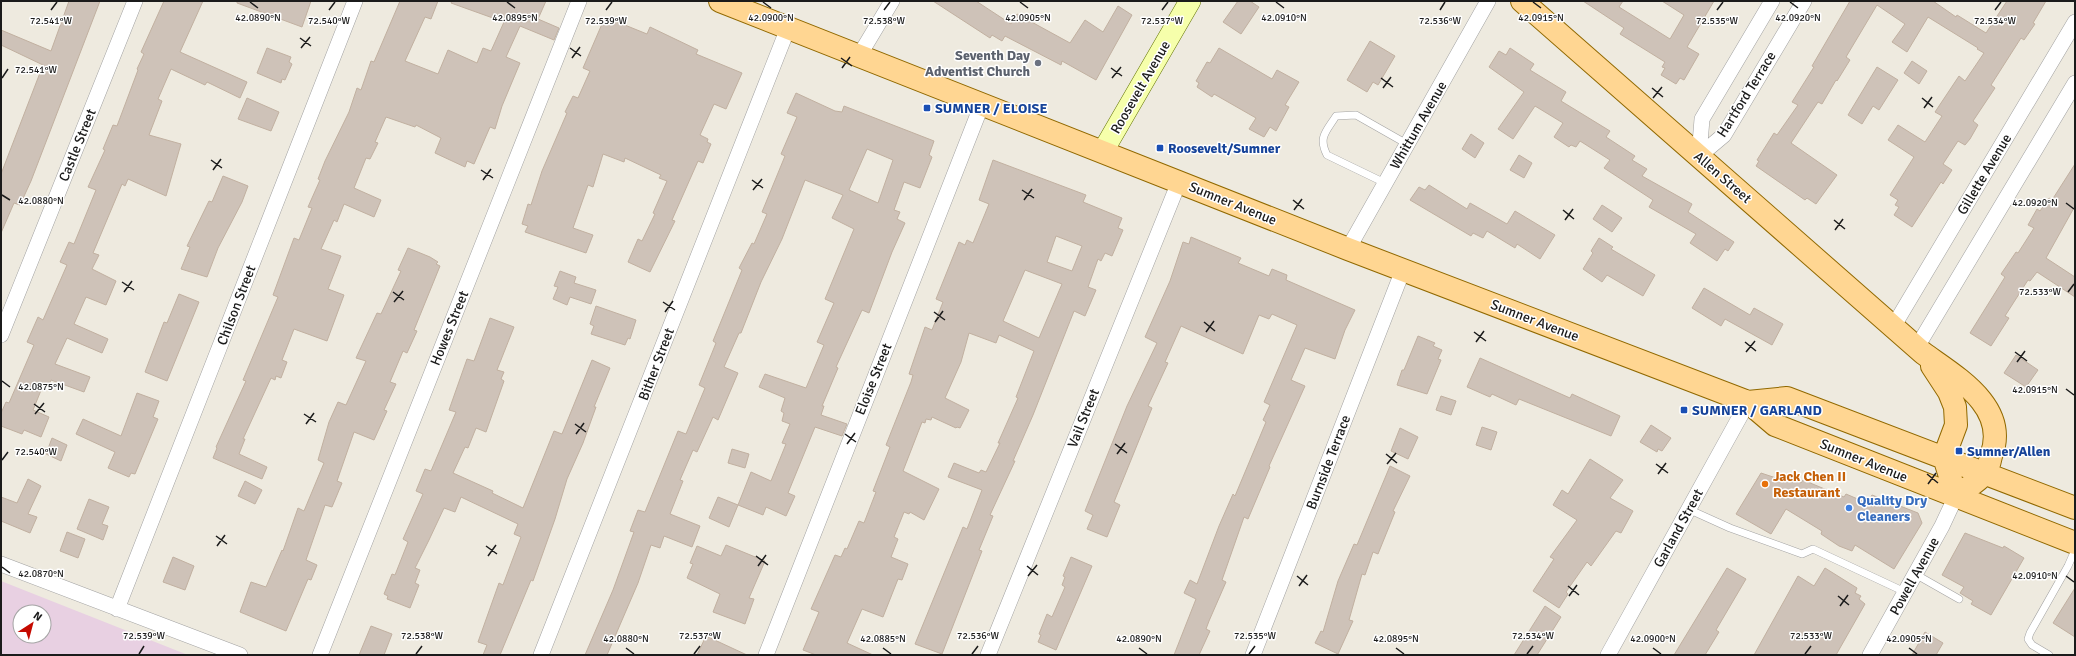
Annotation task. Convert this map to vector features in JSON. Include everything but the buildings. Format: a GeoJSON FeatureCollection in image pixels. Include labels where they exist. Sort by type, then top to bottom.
{"type":"FeatureCollection","features":[{"type":"Feature","properties":{"kind":"main road","name":"Sumner Avenue"},"geometry":{"type":"LineString","coordinates":[[720,1],[1348,249],[1748,402],[1775,425],[2075,543]]}},
{"type":"Feature","properties":{"kind":"main road","name":"Allen Street"},"geometry":{"type":"LineString","coordinates":[[1522,1],[1893,327],[1978,395],[1987,407],[1993,422],[1995,439],[1994,450],[1985,473]]}},
{"type":"Feature","properties":{"kind":"main road","name":"Allen Street"},"geometry":{"type":"LineString","coordinates":[[1920,350],[1950,392],[1954,407],[1956,425],[1944,457]]}},
{"type":"Feature","properties":{"kind":"main road","name":"Sumner Avenue"},"geometry":{"type":"LineString","coordinates":[[1748,402],[1787,398],[2075,508]]}},
{"type":"Feature","properties":{"kind":"main road"},"geometry":{"type":"LineString","coordinates":[[1944,457],[1956,496],[1985,473]]}},
{"type":"Feature","properties":{"kind":"street","name":"Castle Street"},"geometry":{"type":"LineString","coordinates":[[1,335],[135,1]]}},
{"type":"Feature","properties":{"kind":"street","name":"Chilson Street"},"geometry":{"type":"LineString","coordinates":[[117,609],[355,1]]}},
{"type":"Feature","properties":{"kind":"street","name":"Howes Street"},"geometry":{"type":"LineString","coordinates":[[320,655],[579,1]]}},
{"type":"Feature","properties":{"kind":"street"},"geometry":{"type":"LineString","coordinates":[[859,56],[892,1]]}},
{"type":"Feature","properties":{"kind":"street","name":"Roosevelt Avenue"},"geometry":{"type":"LineString","coordinates":[[1103,151],[1190,1]]}},
{"type":"Feature","properties":{"kind":"street","name":"Whittum Avenue"},"geometry":{"type":"LineString","coordinates":[[1348,249],[1488,1]]}},
{"type":"Feature","properties":{"kind":"street","name":"Hartford Terrace"},"geometry":{"type":"LineString","coordinates":[[1699,156],[1702,119],[1772,1]]}},
{"type":"Feature","properties":{"kind":"street","name":"Hartford Terrace"},"geometry":{"type":"LineString","coordinates":[[1699,156],[1724,135],[1804,1]]}},
{"type":"Feature","properties":{"kind":"street","name":"Gillette Avenue"},"geometry":{"type":"LineString","coordinates":[[1893,327],[2075,22]]}},
{"type":"Feature","properties":{"kind":"street","name":"Bither Street"},"geometry":{"type":"LineString","coordinates":[[541,655],[788,28]]}},
{"type":"Feature","properties":{"kind":"street"},"geometry":{"type":"LineString","coordinates":[[1920,350],[2075,83]]}},
{"type":"Feature","properties":{"kind":"street","name":"Eloise Street"},"geometry":{"type":"LineString","coordinates":[[766,655],[828,492],[982,104]]}},
{"type":"Feature","properties":{"kind":"street","name":"Vail Street"},"geometry":{"type":"LineString","coordinates":[[988,655],[1179,182]]}},
{"type":"Feature","properties":{"kind":"street","name":"Burnside Terrace"},"geometry":{"type":"LineString","coordinates":[[1253,655],[1403,270]]}},
{"type":"Feature","properties":{"kind":"street","name":"Garland Street"},"geometry":{"type":"LineString","coordinates":[[1608,655],[1748,402]]}},
{"type":"Feature","properties":{"kind":"street","name":"Powell Avenue"},"geometry":{"type":"LineString","coordinates":[[1870,655],[1942,526],[1956,496]]}},
{"type":"Feature","properties":{"kind":"street"},"geometry":{"type":"LineString","coordinates":[[1,564],[240,655]]}},
{"type":"Feature","properties":{"kind":"lane"},"geometry":{"type":"LineString","coordinates":[[1385,183],[1327,155],[1322,145],[1322,138],[1336,116],[1356,115],[1407,144]]}},
{"type":"Feature","properties":{"kind":"lane"},"geometry":{"type":"LineString","coordinates":[[1688,509],[1730,528],[1802,554],[1813,549],[1905,592]]}},
{"type":"Feature","properties":{"kind":"lane"},"geometry":{"type":"LineString","coordinates":[[2049,655],[2032,645],[2028,639],[2068,566],[2075,550]]}},
{"type":"Feature","properties":{"kind":"lane"},"geometry":{"type":"LineString","coordinates":[[1915,574],[1959,599]]}},
{"type":"Feature","properties":{"kind":"shaded area"},"geometry":{"type":"Polygon","coordinates":[[[1,581],[188,655],[1,655],[1,581]]]}},
{"type":"Feature","properties":{"kind":"place","name":"Seventh Day Adventist Church"},"geometry":{"type":"Point","coordinates":[1038,63]}},
{"type":"Feature","properties":{"kind":"place","name":"SUMNER / ELOISE"},"geometry":{"type":"Point","coordinates":[927,108]}},
{"type":"Feature","properties":{"kind":"place","name":"Roosevelt/Sumner"},"geometry":{"type":"Point","coordinates":[1160,148]}},
{"type":"Feature","properties":{"kind":"place","name":"SUMNER / GARLAND"},"geometry":{"type":"Point","coordinates":[1684,410]}},
{"type":"Feature","properties":{"kind":"place","name":"Sumner/Allen"},"geometry":{"type":"Point","coordinates":[1959,451]}},
{"type":"Feature","properties":{"kind":"place","name":"Jack Chen II Restaurant"},"geometry":{"type":"Point","coordinates":[1765,484]}},
{"type":"Feature","properties":{"kind":"place","name":"Quality Dry Cleaners"},"geometry":{"type":"Point","coordinates":[1849,508]}}]}
